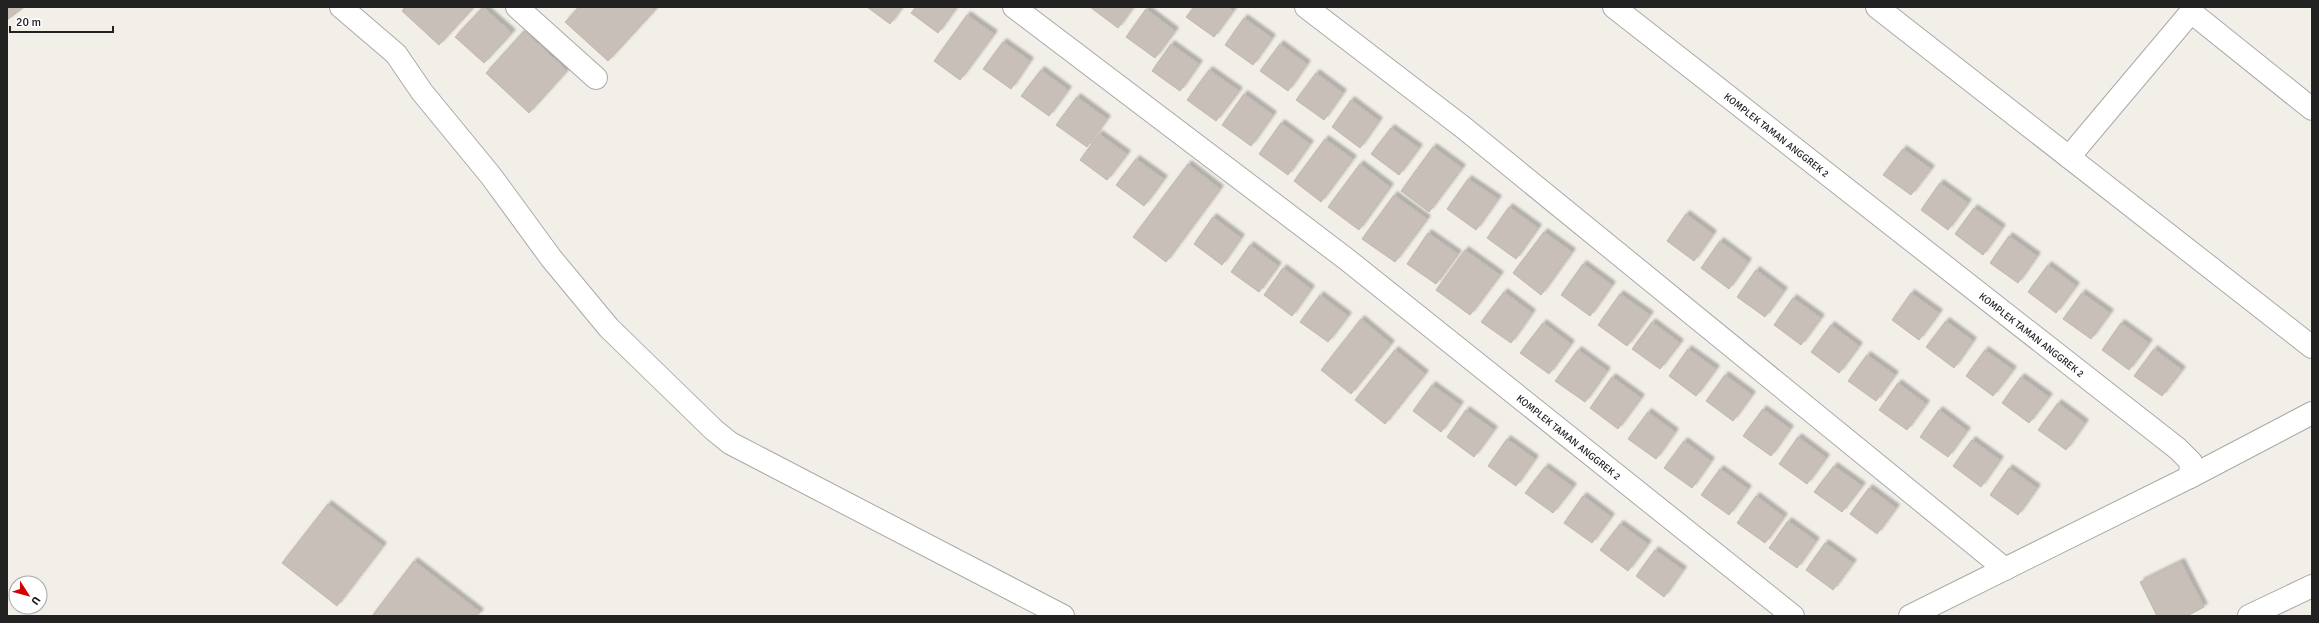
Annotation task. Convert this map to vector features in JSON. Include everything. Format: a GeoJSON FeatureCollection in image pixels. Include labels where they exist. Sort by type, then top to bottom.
{"type":"FeatureCollection","features":[{"type":"Feature","properties":{"kind":"street"},"geometry":{"type":"LineString","coordinates":[[340,7],[396,54],[422,92],[491,176],[551,258],[609,328],[714,430],[730,443],[1064,616]]}},
{"type":"Feature","properties":{"kind":"street"},"geometry":{"type":"LineString","coordinates":[[517,7],[596,78]]}},
{"type":"Feature","properties":{"kind":"street","name":"KOMPLEK TAMAN ANGGREK 2"},"geometry":{"type":"LineString","coordinates":[[1014,7],[1345,258],[1793,616]]}},
{"type":"Feature","properties":{"kind":"street"},"geometry":{"type":"LineString","coordinates":[[1306,7],[1464,128],[2005,569]]}},
{"type":"Feature","properties":{"kind":"street","name":"KOMPLEK TAMAN ANGGREK 2"},"geometry":{"type":"LineString","coordinates":[[1614,7],[2178,449],[2191,462],[2190,477]]}},
{"type":"Feature","properties":{"kind":"street"},"geometry":{"type":"LineString","coordinates":[[1877,7],[2312,347]]}},
{"type":"Feature","properties":{"kind":"street"},"geometry":{"type":"LineString","coordinates":[[2069,157],[2191,12],[2312,109]]}},
{"type":"Feature","properties":{"kind":"street"},"geometry":{"type":"LineString","coordinates":[[1910,616],[2190,477],[2312,413]]}},
{"type":"Feature","properties":{"kind":"street"},"geometry":{"type":"LineString","coordinates":[[2249,616],[2312,586]]}},
{"type":"Feature","properties":{"kind":"building"},"geometry":{"type":"Polygon","coordinates":[[[7,7],[24,7],[7,20],[7,7]]]}},
{"type":"Feature","properties":{"kind":"building"},"geometry":{"type":"Polygon","coordinates":[[[405,7],[474,7],[439,45],[402,11],[405,7]]]}},
{"type":"Feature","properties":{"kind":"building"},"geometry":{"type":"Polygon","coordinates":[[[483,7],[512,33],[484,63],[455,37],[483,7]]]}},
{"type":"Feature","properties":{"kind":"building"},"geometry":{"type":"Polygon","coordinates":[[[579,7],[652,7],[655,10],[608,61],[565,22],[579,7]]]}},
{"type":"Feature","properties":{"kind":"building"},"geometry":{"type":"Polygon","coordinates":[[[867,7],[902,7],[890,24],[867,7]]]}},
{"type":"Feature","properties":{"kind":"building"},"geometry":{"type":"Polygon","coordinates":[[[916,7],[956,8],[938,33],[911,13],[916,7]]]}},
{"type":"Feature","properties":{"kind":"building"},"geometry":{"type":"Polygon","coordinates":[[[1090,7],[1133,7],[1118,28],[1090,7]]]}},
{"type":"Feature","properties":{"kind":"building"},"geometry":{"type":"Polygon","coordinates":[[[1194,7],[1228,7],[1233,11],[1214,37],[1186,17],[1194,7]]]}},
{"type":"Feature","properties":{"kind":"building"},"geometry":{"type":"Polygon","coordinates":[[[1146,9],[1175,31],[1155,58],[1126,37],[1146,9]]]}},
{"type":"Feature","properties":{"kind":"building"},"geometry":{"type":"Polygon","coordinates":[[[967,15],[994,34],[960,80],[934,61],[967,15]]]}},
{"type":"Feature","properties":{"kind":"building"},"geometry":{"type":"Polygon","coordinates":[[[1244,18],[1272,38],[1253,65],[1225,45],[1244,18]]]}},
{"type":"Feature","properties":{"kind":"building"},"geometry":{"type":"Polygon","coordinates":[[[524,31],[567,71],[529,113],[486,73],[524,31]]]}},
{"type":"Feature","properties":{"kind":"building"},"geometry":{"type":"Polygon","coordinates":[[[1003,42],[1030,61],[1011,89],[983,69],[1003,42]]]}},
{"type":"Feature","properties":{"kind":"building"},"geometry":{"type":"Polygon","coordinates":[[[1171,44],[1199,64],[1180,91],[1152,71],[1171,44]]]}},
{"type":"Feature","properties":{"kind":"building"},"geometry":{"type":"Polygon","coordinates":[[[1280,44],[1307,64],[1288,91],[1260,71],[1280,44]]]}},
{"type":"Feature","properties":{"kind":"building"},"geometry":{"type":"Polygon","coordinates":[[[1041,70],[1068,90],[1049,116],[1021,96],[1041,70]]]}},
{"type":"Feature","properties":{"kind":"building"},"geometry":{"type":"Polygon","coordinates":[[[1209,70],[1239,91],[1216,121],[1187,100],[1209,70]]]}},
{"type":"Feature","properties":{"kind":"building"},"geometry":{"type":"Polygon","coordinates":[[[1316,73],[1343,93],[1324,120],[1296,100],[1316,73]]]}},
{"type":"Feature","properties":{"kind":"building"},"geometry":{"type":"Polygon","coordinates":[[[1244,94],[1273,115],[1251,146],[1222,125],[1244,94]]]}},
{"type":"Feature","properties":{"kind":"building"},"geometry":{"type":"Polygon","coordinates":[[[1077,97],[1107,119],[1087,147],[1056,125],[1077,97]]]}},
{"type":"Feature","properties":{"kind":"building"},"geometry":{"type":"Polygon","coordinates":[[[1351,100],[1379,121],[1360,148],[1332,127],[1351,100]]]}},
{"type":"Feature","properties":{"kind":"building"},"geometry":{"type":"Polygon","coordinates":[[[1281,123],[1310,144],[1288,175],[1259,154],[1281,123]]]}},
{"type":"Feature","properties":{"kind":"building"},"geometry":{"type":"Polygon","coordinates":[[[1391,128],[1419,148],[1399,175],[1371,154],[1391,128]]]}},
{"type":"Feature","properties":{"kind":"building"},"geometry":{"type":"Polygon","coordinates":[[[1099,134],[1127,154],[1107,180],[1080,160],[1099,134]]]}},
{"type":"Feature","properties":{"kind":"building"},"geometry":{"type":"Polygon","coordinates":[[[1325,139],[1353,159],[1321,202],[1294,181],[1325,139]]]}},
{"type":"Feature","properties":{"kind":"building"},"geometry":{"type":"Polygon","coordinates":[[[1433,147],[1462,168],[1429,212],[1401,191],[1433,147]]]}},
{"type":"Feature","properties":{"kind":"building"},"geometry":{"type":"Polygon","coordinates":[[[1903,149],[1931,169],[1911,195],[1883,175],[1903,149]]]}},
{"type":"Feature","properties":{"kind":"building"},"geometry":{"type":"Polygon","coordinates":[[[1136,159],[1164,179],[1144,206],[1116,185],[1136,159]]]}},
{"type":"Feature","properties":{"kind":"building"},"geometry":{"type":"Polygon","coordinates":[[[1188,164],[1220,189],[1166,262],[1133,237],[1188,164]]]}},
{"type":"Feature","properties":{"kind":"building"},"geometry":{"type":"Polygon","coordinates":[[[1360,164],[1390,187],[1359,230],[1328,207],[1360,164]]]}},
{"type":"Feature","properties":{"kind":"building"},"geometry":{"type":"Polygon","coordinates":[[[1468,179],[1498,199],[1476,230],[1447,209],[1468,179]]]}},
{"type":"Feature","properties":{"kind":"building"},"geometry":{"type":"Polygon","coordinates":[[[1940,183],[1968,203],[1948,230],[1921,210],[1940,183]]]}},
{"type":"Feature","properties":{"kind":"building"},"geometry":{"type":"Polygon","coordinates":[[[1394,195],[1427,219],[1395,262],[1362,239],[1394,195]]]}},
{"type":"Feature","properties":{"kind":"building"},"geometry":{"type":"Polygon","coordinates":[[[1509,207],[1538,228],[1516,259],[1487,238],[1509,207]]]}},
{"type":"Feature","properties":{"kind":"building"},"geometry":{"type":"Polygon","coordinates":[[[1974,208],[2002,228],[1983,255],[1955,234],[1974,208]]]}},
{"type":"Feature","properties":{"kind":"building"},"geometry":{"type":"Polygon","coordinates":[[[1686,214],[1713,234],[1694,261],[1667,241],[1686,214]]]}},
{"type":"Feature","properties":{"kind":"building"},"geometry":{"type":"Polygon","coordinates":[[[1213,217],[1241,238],[1222,265],[1194,244],[1213,217]]]}},
{"type":"Feature","properties":{"kind":"building"},"geometry":{"type":"Polygon","coordinates":[[[1544,232],[1572,252],[1541,295],[1513,273],[1544,232]]]}},
{"type":"Feature","properties":{"kind":"building"},"geometry":{"type":"Polygon","coordinates":[[[1428,233],[1458,254],[1436,284],[1407,264],[1428,233]]]}},
{"type":"Feature","properties":{"kind":"building"},"geometry":{"type":"Polygon","coordinates":[[[2009,236],[2037,256],[2018,283],[1990,263],[2009,236]]]}},
{"type":"Feature","properties":{"kind":"building"},"geometry":{"type":"Polygon","coordinates":[[[1720,241],[1748,262],[1729,289],[1701,268],[1720,241]]]}},
{"type":"Feature","properties":{"kind":"building"},"geometry":{"type":"Polygon","coordinates":[[[1250,245],[1278,266],[1259,292],[1231,272],[1250,245]]]}},
{"type":"Feature","properties":{"kind":"building"},"geometry":{"type":"Polygon","coordinates":[[[1465,250],[1500,275],[1470,315],[1436,290],[1465,250]]]}},
{"type":"Feature","properties":{"kind":"building"},"geometry":{"type":"Polygon","coordinates":[[[1583,264],[1612,285],[1590,316],[1561,295],[1583,264]]]}},
{"type":"Feature","properties":{"kind":"building"},"geometry":{"type":"Polygon","coordinates":[[[2048,265],[2076,286],[2056,313],[2028,292],[2048,265]]]}},
{"type":"Feature","properties":{"kind":"building"},"geometry":{"type":"Polygon","coordinates":[[[1283,268],[1311,289],[1292,316],[1264,295],[1283,268]]]}},
{"type":"Feature","properties":{"kind":"building"},"geometry":{"type":"Polygon","coordinates":[[[1756,270],[1784,291],[1765,317],[1737,297],[1756,270]]]}},
{"type":"Feature","properties":{"kind":"building"},"geometry":{"type":"Polygon","coordinates":[[[1504,292],[1532,313],[1511,343],[1481,322],[1504,292]]]}},
{"type":"Feature","properties":{"kind":"building"},"geometry":{"type":"Polygon","coordinates":[[[1911,293],[1939,313],[1919,340],[1892,320],[1911,293]]]}},
{"type":"Feature","properties":{"kind":"building"},"geometry":{"type":"Polygon","coordinates":[[[2082,293],[2110,313],[2091,339],[2063,319],[2082,293]]]}},
{"type":"Feature","properties":{"kind":"building"},"geometry":{"type":"Polygon","coordinates":[[[1620,294],[1650,315],[1627,346],[1598,325],[1620,294]]]}},
{"type":"Feature","properties":{"kind":"building"},"geometry":{"type":"Polygon","coordinates":[[[1320,295],[1348,316],[1328,342],[1300,322],[1320,295]]]}},
{"type":"Feature","properties":{"kind":"building"},"geometry":{"type":"Polygon","coordinates":[[[1793,298],[1821,318],[1801,345],[1774,325],[1793,298]]]}},
{"type":"Feature","properties":{"kind":"building"},"geometry":{"type":"Polygon","coordinates":[[[1361,319],[1391,344],[1351,394],[1321,370],[1361,319]]]}},
{"type":"Feature","properties":{"kind":"building"},"geometry":{"type":"Polygon","coordinates":[[[1946,321],[1973,341],[1954,368],[1926,347],[1946,321]]]}},
{"type":"Feature","properties":{"kind":"building"},"geometry":{"type":"Polygon","coordinates":[[[1652,322],[1680,343],[1660,369],[1632,349],[1652,322]]]}},
{"type":"Feature","properties":{"kind":"building"},"geometry":{"type":"Polygon","coordinates":[[[1543,323],[1571,344],[1549,374],[1520,353],[1543,323]]]}},
{"type":"Feature","properties":{"kind":"building"},"geometry":{"type":"Polygon","coordinates":[[[2121,323],[2149,343],[2129,370],[2102,350],[2121,323]]]}},
{"type":"Feature","properties":{"kind":"building"},"geometry":{"type":"Polygon","coordinates":[[[1831,325],[1859,346],[1839,373],[1811,352],[1831,325]]]}},
{"type":"Feature","properties":{"kind":"building"},"geometry":{"type":"Polygon","coordinates":[[[1688,349],[1716,369],[1696,396],[1669,376],[1688,349]]]}},
{"type":"Feature","properties":{"kind":"building"},"geometry":{"type":"Polygon","coordinates":[[[2154,349],[2182,370],[2162,396],[2134,376],[2154,349]]]}},
{"type":"Feature","properties":{"kind":"building"},"geometry":{"type":"Polygon","coordinates":[[[1395,350],[1425,374],[1385,424],[1355,400],[1395,350]]]}},
{"type":"Feature","properties":{"kind":"building"},"geometry":{"type":"Polygon","coordinates":[[[1578,350],[1607,371],[1585,402],[1555,381],[1578,350]]]}},
{"type":"Feature","properties":{"kind":"building"},"geometry":{"type":"Polygon","coordinates":[[[1985,350],[2013,370],[1993,396],[1966,376],[1985,350]]]}},
{"type":"Feature","properties":{"kind":"building"},"geometry":{"type":"Polygon","coordinates":[[[1867,355],[1895,375],[1876,401],[1848,381],[1867,355]]]}},
{"type":"Feature","properties":{"kind":"building"},"geometry":{"type":"Polygon","coordinates":[[[1725,375],[1752,395],[1733,421],[1706,401],[1725,375]]]}},
{"type":"Feature","properties":{"kind":"building"},"geometry":{"type":"Polygon","coordinates":[[[1612,377],[1641,398],[1618,429],[1590,408],[1612,377]]]}},
{"type":"Feature","properties":{"kind":"building"},"geometry":{"type":"Polygon","coordinates":[[[2021,377],[2049,397],[2029,423],[2002,403],[2021,377]]]}},
{"type":"Feature","properties":{"kind":"building"},"geometry":{"type":"Polygon","coordinates":[[[1898,383],[1926,404],[1907,430],[1879,410],[1898,383]]]}},
{"type":"Feature","properties":{"kind":"building"},"geometry":{"type":"Polygon","coordinates":[[[1432,385],[1460,405],[1441,432],[1413,411],[1432,385]]]}},
{"type":"Feature","properties":{"kind":"building"},"geometry":{"type":"Polygon","coordinates":[[[2058,403],[2085,423],[2066,450],[2038,430],[2058,403]]]}},
{"type":"Feature","properties":{"kind":"building"},"geometry":{"type":"Polygon","coordinates":[[[1763,409],[1790,429],[1771,456],[1743,436],[1763,409]]]}},
{"type":"Feature","properties":{"kind":"building"},"geometry":{"type":"Polygon","coordinates":[[[1466,410],[1494,430],[1474,457],[1447,437],[1466,410]]]}},
{"type":"Feature","properties":{"kind":"building"},"geometry":{"type":"Polygon","coordinates":[[[1939,410],[1967,431],[1948,457],[1920,437],[1939,410]]]}},
{"type":"Feature","properties":{"kind":"building"},"geometry":{"type":"Polygon","coordinates":[[[1648,412],[1675,432],[1656,459],[1628,439],[1648,412]]]}},
{"type":"Feature","properties":{"kind":"building"},"geometry":{"type":"Polygon","coordinates":[[[1798,437],[1826,458],[1807,484],[1779,464],[1798,437]]]}},
{"type":"Feature","properties":{"kind":"building"},"geometry":{"type":"Polygon","coordinates":[[[1507,439],[1535,459],[1516,486],[1488,466],[1507,439]]]}},
{"type":"Feature","properties":{"kind":"building"},"geometry":{"type":"Polygon","coordinates":[[[1972,440],[2000,460],[1981,487],[1953,466],[1972,440]]]}},
{"type":"Feature","properties":{"kind":"building"},"geometry":{"type":"Polygon","coordinates":[[[1684,441],[1711,461],[1692,488],[1664,468],[1684,441]]]}},
{"type":"Feature","properties":{"kind":"building"},"geometry":{"type":"Polygon","coordinates":[[[1834,466],[1862,486],[1842,512],[1814,492],[1834,466]]]}},
{"type":"Feature","properties":{"kind":"building"},"geometry":{"type":"Polygon","coordinates":[[[1545,467],[1573,487],[1553,513],[1525,493],[1545,467]]]}},
{"type":"Feature","properties":{"kind":"building"},"geometry":{"type":"Polygon","coordinates":[[[2009,468],[2037,488],[2018,515],[1990,495],[2009,468]]]}},
{"type":"Feature","properties":{"kind":"building"},"geometry":{"type":"Polygon","coordinates":[[[1720,469],[1748,489],[1729,515],[1701,495],[1720,469]]]}},
{"type":"Feature","properties":{"kind":"building"},"geometry":{"type":"Polygon","coordinates":[[[1869,488],[1896,508],[1877,534],[1850,514],[1869,488]]]}},
{"type":"Feature","properties":{"kind":"building"},"geometry":{"type":"Polygon","coordinates":[[[1583,496],[1611,517],[1592,543],[1564,523],[1583,496]]]}},
{"type":"Feature","properties":{"kind":"building"},"geometry":{"type":"Polygon","coordinates":[[[1756,496],[1784,517],[1765,543],[1737,523],[1756,496]]]}},
{"type":"Feature","properties":{"kind":"building"},"geometry":{"type":"Polygon","coordinates":[[[328,504],[383,546],[337,606],[282,563],[328,504]]]}},
{"type":"Feature","properties":{"kind":"building"},"geometry":{"type":"Polygon","coordinates":[[[1788,521],[1816,541],[1797,568],[1769,548],[1788,521]]]}},
{"type":"Feature","properties":{"kind":"building"},"geometry":{"type":"Polygon","coordinates":[[[1620,524],[1648,544],[1628,571],[1600,550],[1620,524]]]}},
{"type":"Feature","properties":{"kind":"building"},"geometry":{"type":"Polygon","coordinates":[[[1825,543],[1853,563],[1833,590],[1806,570],[1825,543]]]}},
{"type":"Feature","properties":{"kind":"building"},"geometry":{"type":"Polygon","coordinates":[[[1655,550],[1683,570],[1664,597],[1636,576],[1655,550]]]}},
{"type":"Feature","properties":{"kind":"building"},"geometry":{"type":"Polygon","coordinates":[[[414,561],[480,612],[477,616],[372,616],[414,561]]]}},
{"type":"Feature","properties":{"kind":"building"},"geometry":{"type":"Polygon","coordinates":[[[2181,562],[2204,607],[2187,616],[2157,616],[2140,582],[2181,562]]]}}]}
